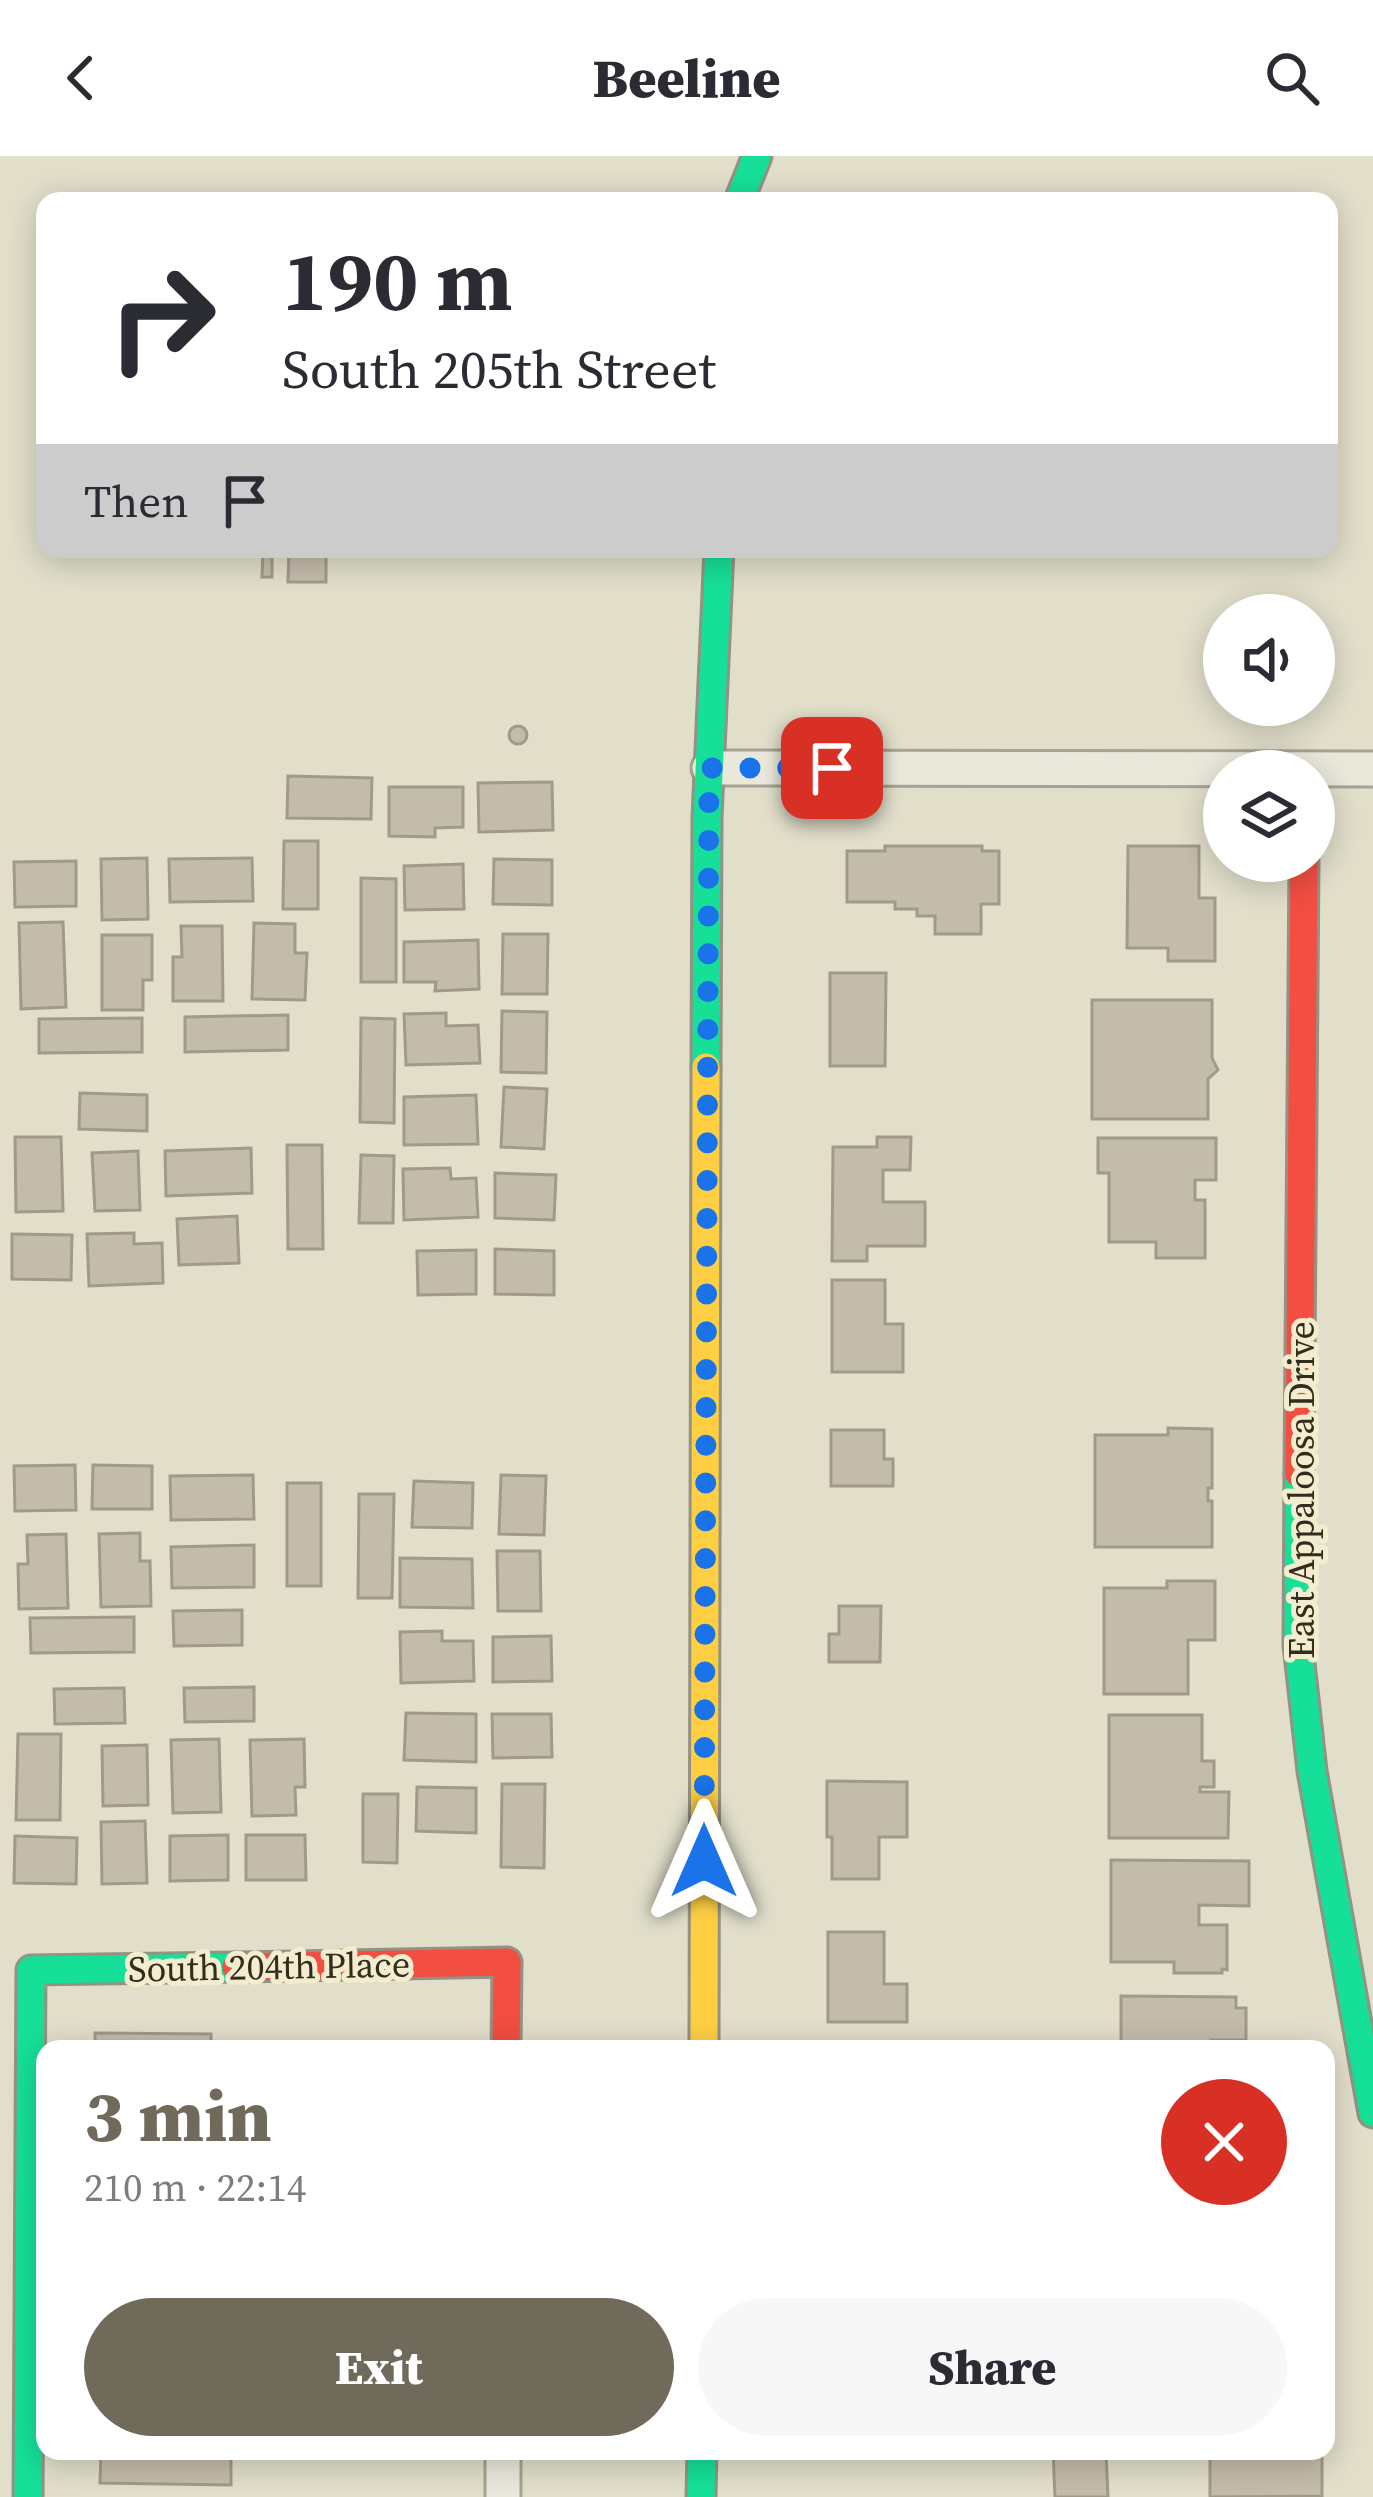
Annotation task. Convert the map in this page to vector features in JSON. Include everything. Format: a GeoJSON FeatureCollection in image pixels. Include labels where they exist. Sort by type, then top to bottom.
{"type":"FeatureCollection","features":[{"type":"Feature","properties":{"kind":"street"},"geometry":{"type":"LineString","coordinates":[[733,192],[757,156]]}},
{"type":"Feature","properties":{"kind":"street"},"geometry":{"type":"LineString","coordinates":[[704,2040],[709,768],[719,558]]}},
{"type":"Feature","properties":{"kind":"street"},"geometry":{"type":"LineString","coordinates":[[709,768],[1203,770]]}},
{"type":"Feature","properties":{"kind":"street"},"geometry":{"type":"LineString","coordinates":[[1335,770],[1373,769]]}},
{"type":"Feature","properties":{"kind":"street","name":"East Appaloosa Drive"},"geometry":{"type":"LineString","coordinates":[[1304,882],[1298,1645],[1312,1771],[1373,2114]]}},
{"type":"Feature","properties":{"kind":"street","name":"South 204th Place"},"geometry":{"type":"LineString","coordinates":[[19,2478],[32,1970],[507,1962],[506,2040]]}},
{"type":"Feature","properties":{"kind":"street"},"geometry":{"type":"LineString","coordinates":[[503,2460],[503,2497]]}},
{"type":"Feature","properties":{"kind":"street"},"geometry":{"type":"LineString","coordinates":[[701,2497],[702,2460]]}},
{"type":"Feature","properties":{"kind":"building"},"geometry":{"type":"Polygon","coordinates":[[[263,558],[272,558],[272,577],[262,577],[263,558]]]}},
{"type":"Feature","properties":{"kind":"building"},"geometry":{"type":"Polygon","coordinates":[[[289,558],[326,558],[326,582],[288,582],[289,558]]]}},
{"type":"Feature","properties":{"kind":"building"},"geometry":{"type":"Polygon","coordinates":[[[518,726],[527,735],[518,744],[509,735],[518,726]]]}},
{"type":"Feature","properties":{"kind":"building"},"geometry":{"type":"Polygon","coordinates":[[[288,776],[372,778],[371,819],[287,818],[288,776]]]}},
{"type":"Feature","properties":{"kind":"building"},"geometry":{"type":"Polygon","coordinates":[[[552,782],[553,830],[479,832],[478,783],[552,782]]]}},
{"type":"Feature","properties":{"kind":"building"},"geometry":{"type":"Polygon","coordinates":[[[389,787],[463,787],[463,827],[435,828],[435,837],[389,836],[389,787]]]}},
{"type":"Feature","properties":{"kind":"building"},"geometry":{"type":"Polygon","coordinates":[[[284,841],[318,841],[318,909],[283,909],[284,841]]]}},
{"type":"Feature","properties":{"kind":"building"},"geometry":{"type":"Polygon","coordinates":[[[885,846],[982,846],[982,851],[999,851],[999,904],[981,904],[981,934],[935,934],[935,916],[917,916],[917,909],[895,909],[895,902],[847,902],[847,851],[885,851],[885,846]]]}},
{"type":"Feature","properties":{"kind":"building"},"geometry":{"type":"Polygon","coordinates":[[[1128,846],[1199,846],[1199,898],[1215,898],[1215,961],[1168,961],[1168,948],[1127,948],[1128,846]]]}},
{"type":"Feature","properties":{"kind":"building"},"geometry":{"type":"Polygon","coordinates":[[[147,858],[148,919],[102,920],[101,859],[147,858]]]}},
{"type":"Feature","properties":{"kind":"building"},"geometry":{"type":"Polygon","coordinates":[[[252,858],[253,901],[170,902],[169,859],[252,858]]]}},
{"type":"Feature","properties":{"kind":"building"},"geometry":{"type":"Polygon","coordinates":[[[494,859],[552,860],[552,905],[493,904],[494,859]]]}},
{"type":"Feature","properties":{"kind":"building"},"geometry":{"type":"Polygon","coordinates":[[[76,861],[76,906],[15,907],[14,862],[76,861]]]}},
{"type":"Feature","properties":{"kind":"building"},"geometry":{"type":"Polygon","coordinates":[[[463,864],[464,909],[405,910],[404,866],[463,864]]]}},
{"type":"Feature","properties":{"kind":"building"},"geometry":{"type":"Polygon","coordinates":[[[361,878],[396,879],[396,982],[361,982],[361,878]]]}},
{"type":"Feature","properties":{"kind":"building"},"geometry":{"type":"Polygon","coordinates":[[[63,922],[66,1007],[21,1009],[19,923],[63,922]]]}},
{"type":"Feature","properties":{"kind":"building"},"geometry":{"type":"Polygon","coordinates":[[[254,923],[295,924],[295,953],[307,953],[305,1000],[252,999],[254,923]]]}},
{"type":"Feature","properties":{"kind":"building"},"geometry":{"type":"Polygon","coordinates":[[[181,926],[222,926],[223,1001],[173,1001],[173,957],[182,957],[181,926]]]}},
{"type":"Feature","properties":{"kind":"building"},"geometry":{"type":"Polygon","coordinates":[[[503,934],[548,934],[547,994],[502,994],[503,934]]]}},
{"type":"Feature","properties":{"kind":"building"},"geometry":{"type":"Polygon","coordinates":[[[102,935],[152,935],[152,980],[143,980],[143,1010],[102,1010],[102,935]]]}},
{"type":"Feature","properties":{"kind":"building"},"geometry":{"type":"Polygon","coordinates":[[[478,940],[479,989],[435,991],[436,982],[404,982],[404,942],[478,940]]]}},
{"type":"Feature","properties":{"kind":"building"},"geometry":{"type":"Polygon","coordinates":[[[830,973],[886,973],[885,1066],[830,1066],[830,973]]]}},
{"type":"Feature","properties":{"kind":"building"},"geometry":{"type":"Polygon","coordinates":[[[1092,1000],[1212,1000],[1212,1058],[1218,1070],[1208,1079],[1208,1119],[1092,1119],[1092,1000]]]}},
{"type":"Feature","properties":{"kind":"building"},"geometry":{"type":"Polygon","coordinates":[[[502,1011],[547,1012],[546,1073],[501,1072],[502,1011]]]}},
{"type":"Feature","properties":{"kind":"building"},"geometry":{"type":"Polygon","coordinates":[[[446,1013],[446,1026],[478,1025],[480,1063],[406,1065],[404,1014],[446,1013]]]}},
{"type":"Feature","properties":{"kind":"building"},"geometry":{"type":"Polygon","coordinates":[[[288,1015],[288,1050],[185,1052],[185,1017],[288,1015]]]}},
{"type":"Feature","properties":{"kind":"building"},"geometry":{"type":"Polygon","coordinates":[[[142,1018],[142,1052],[39,1053],[39,1019],[142,1018]]]}},
{"type":"Feature","properties":{"kind":"building"},"geometry":{"type":"Polygon","coordinates":[[[361,1018],[395,1019],[394,1123],[360,1122],[361,1018]]]}},
{"type":"Feature","properties":{"kind":"building"},"geometry":{"type":"Polygon","coordinates":[[[504,1087],[547,1089],[544,1149],[501,1147],[504,1087]]]}},
{"type":"Feature","properties":{"kind":"building"},"geometry":{"type":"Polygon","coordinates":[[[80,1093],[147,1095],[147,1131],[79,1129],[80,1093]]]}},
{"type":"Feature","properties":{"kind":"building"},"geometry":{"type":"Polygon","coordinates":[[[476,1095],[478,1144],[404,1145],[404,1097],[476,1095]]]}},
{"type":"Feature","properties":{"kind":"building"},"geometry":{"type":"Polygon","coordinates":[[[15,1137],[61,1137],[63,1211],[16,1212],[15,1137]]]}},
{"type":"Feature","properties":{"kind":"building"},"geometry":{"type":"Polygon","coordinates":[[[877,1137],[911,1137],[910,1170],[883,1170],[883,1202],[925,1202],[925,1246],[867,1246],[867,1261],[832,1261],[833,1147],[877,1147],[877,1137]]]}},
{"type":"Feature","properties":{"kind":"building"},"geometry":{"type":"Polygon","coordinates":[[[1098,1138],[1216,1138],[1216,1180],[1195,1180],[1195,1200],[1205,1200],[1205,1258],[1156,1258],[1156,1242],[1109,1242],[1109,1173],[1098,1173],[1098,1138]]]}},
{"type":"Feature","properties":{"kind":"building"},"geometry":{"type":"Polygon","coordinates":[[[287,1145],[322,1145],[323,1249],[288,1249],[287,1145]]]}},
{"type":"Feature","properties":{"kind":"building"},"geometry":{"type":"Polygon","coordinates":[[[251,1148],[252,1193],[166,1196],[165,1151],[251,1148]]]}},
{"type":"Feature","properties":{"kind":"building"},"geometry":{"type":"Polygon","coordinates":[[[138,1151],[140,1210],[95,1211],[92,1153],[138,1151]]]}},
{"type":"Feature","properties":{"kind":"building"},"geometry":{"type":"Polygon","coordinates":[[[361,1155],[394,1156],[393,1223],[359,1223],[361,1155]]]}},
{"type":"Feature","properties":{"kind":"building"},"geometry":{"type":"Polygon","coordinates":[[[450,1168],[451,1179],[476,1178],[478,1217],[404,1220],[403,1169],[450,1168]]]}},
{"type":"Feature","properties":{"kind":"building"},"geometry":{"type":"Polygon","coordinates":[[[495,1173],[556,1175],[554,1220],[495,1218],[495,1173]]]}},
{"type":"Feature","properties":{"kind":"building"},"geometry":{"type":"Polygon","coordinates":[[[237,1216],[239,1263],[179,1265],[177,1219],[237,1216]]]}},
{"type":"Feature","properties":{"kind":"building"},"geometry":{"type":"Polygon","coordinates":[[[134,1233],[134,1244],[162,1243],[163,1283],[89,1286],[87,1234],[134,1233]]]}},
{"type":"Feature","properties":{"kind":"building"},"geometry":{"type":"Polygon","coordinates":[[[12,1234],[72,1235],[71,1280],[12,1279],[12,1234]]]}},
{"type":"Feature","properties":{"kind":"building"},"geometry":{"type":"Polygon","coordinates":[[[495,1249],[554,1251],[554,1295],[495,1294],[495,1249]]]}},
{"type":"Feature","properties":{"kind":"building"},"geometry":{"type":"Polygon","coordinates":[[[476,1250],[476,1294],[418,1295],[417,1251],[476,1250]]]}},
{"type":"Feature","properties":{"kind":"building"},"geometry":{"type":"Polygon","coordinates":[[[832,1280],[885,1280],[885,1324],[903,1324],[903,1372],[832,1372],[832,1280]]]}},
{"type":"Feature","properties":{"kind":"building"},"geometry":{"type":"Polygon","coordinates":[[[1168,1428],[1212,1429],[1208,1501],[1212,1501],[1212,1547],[1095,1547],[1095,1435],[1168,1435],[1168,1428]]]}},
{"type":"Feature","properties":{"kind":"building"},"geometry":{"type":"Polygon","coordinates":[[[831,1430],[884,1430],[884,1459],[893,1459],[893,1486],[831,1486],[831,1430]]]}},
{"type":"Feature","properties":{"kind":"building"},"geometry":{"type":"Polygon","coordinates":[[[75,1465],[76,1510],[15,1511],[14,1466],[75,1465]]]}},
{"type":"Feature","properties":{"kind":"building"},"geometry":{"type":"Polygon","coordinates":[[[93,1465],[152,1466],[152,1509],[92,1509],[93,1465]]]}},
{"type":"Feature","properties":{"kind":"building"},"geometry":{"type":"Polygon","coordinates":[[[253,1475],[254,1519],[171,1520],[170,1476],[253,1475]]]}},
{"type":"Feature","properties":{"kind":"building"},"geometry":{"type":"Polygon","coordinates":[[[501,1475],[546,1476],[544,1535],[499,1534],[501,1475]]]}},
{"type":"Feature","properties":{"kind":"building"},"geometry":{"type":"Polygon","coordinates":[[[414,1481],[473,1483],[472,1528],[412,1527],[414,1481]]]}},
{"type":"Feature","properties":{"kind":"building"},"geometry":{"type":"Polygon","coordinates":[[[287,1483],[321,1483],[321,1586],[287,1586],[287,1483]]]}},
{"type":"Feature","properties":{"kind":"building"},"geometry":{"type":"Polygon","coordinates":[[[359,1494],[394,1494],[392,1598],[358,1598],[359,1494]]]}},
{"type":"Feature","properties":{"kind":"building"},"geometry":{"type":"Polygon","coordinates":[[[140,1533],[140,1561],[150,1561],[151,1606],[101,1607],[99,1534],[140,1533]]]}},
{"type":"Feature","properties":{"kind":"building"},"geometry":{"type":"Polygon","coordinates":[[[66,1534],[68,1608],[19,1609],[18,1564],[28,1564],[27,1535],[66,1534]]]}},
{"type":"Feature","properties":{"kind":"building"},"geometry":{"type":"Polygon","coordinates":[[[254,1545],[254,1587],[172,1588],[171,1547],[254,1545]]]}},
{"type":"Feature","properties":{"kind":"building"},"geometry":{"type":"Polygon","coordinates":[[[497,1551],[540,1551],[541,1611],[498,1611],[497,1551]]]}},
{"type":"Feature","properties":{"kind":"building"},"geometry":{"type":"Polygon","coordinates":[[[400,1558],[472,1559],[473,1608],[400,1607],[400,1558]]]}},
{"type":"Feature","properties":{"kind":"building"},"geometry":{"type":"Polygon","coordinates":[[[1167,1581],[1215,1581],[1215,1640],[1188,1640],[1188,1694],[1104,1694],[1104,1588],[1167,1588],[1167,1581]]]}},
{"type":"Feature","properties":{"kind":"building"},"geometry":{"type":"Polygon","coordinates":[[[839,1606],[881,1606],[880,1662],[829,1662],[829,1634],[839,1634],[839,1606]]]}},
{"type":"Feature","properties":{"kind":"building"},"geometry":{"type":"Polygon","coordinates":[[[242,1610],[242,1645],[174,1646],[173,1611],[242,1610]]]}},
{"type":"Feature","properties":{"kind":"building"},"geometry":{"type":"Polygon","coordinates":[[[134,1617],[134,1652],[31,1653],[30,1618],[134,1617]]]}},
{"type":"Feature","properties":{"kind":"building"},"geometry":{"type":"Polygon","coordinates":[[[442,1631],[442,1641],[473,1641],[474,1681],[401,1683],[400,1632],[442,1631]]]}},
{"type":"Feature","properties":{"kind":"building"},"geometry":{"type":"Polygon","coordinates":[[[551,1636],[552,1681],[493,1682],[493,1637],[551,1636]]]}},
{"type":"Feature","properties":{"kind":"building"},"geometry":{"type":"Polygon","coordinates":[[[254,1687],[254,1721],[185,1722],[184,1688],[254,1687]]]}},
{"type":"Feature","properties":{"kind":"building"},"geometry":{"type":"Polygon","coordinates":[[[124,1688],[125,1723],[55,1724],[54,1689],[124,1688]]]}},
{"type":"Feature","properties":{"kind":"building"},"geometry":{"type":"Polygon","coordinates":[[[406,1713],[476,1714],[476,1762],[404,1760],[406,1713]]]}},
{"type":"Feature","properties":{"kind":"building"},"geometry":{"type":"Polygon","coordinates":[[[492,1714],[551,1714],[552,1757],[493,1758],[492,1714]]]}},
{"type":"Feature","properties":{"kind":"building"},"geometry":{"type":"Polygon","coordinates":[[[1109,1715],[1202,1715],[1202,1761],[1214,1761],[1214,1787],[1200,1787],[1200,1792],[1229,1792],[1228,1838],[1109,1838],[1109,1715]]]}},
{"type":"Feature","properties":{"kind":"building"},"geometry":{"type":"Polygon","coordinates":[[[18,1734],[61,1734],[60,1820],[16,1820],[18,1734]]]}},
{"type":"Feature","properties":{"kind":"building"},"geometry":{"type":"Polygon","coordinates":[[[219,1739],[221,1812],[173,1813],[171,1740],[219,1739]]]}},
{"type":"Feature","properties":{"kind":"building"},"geometry":{"type":"Polygon","coordinates":[[[304,1739],[305,1787],[295,1787],[296,1815],[252,1816],[250,1740],[304,1739]]]}},
{"type":"Feature","properties":{"kind":"building"},"geometry":{"type":"Polygon","coordinates":[[[147,1745],[148,1805],[103,1806],[102,1746],[147,1745]]]}},
{"type":"Feature","properties":{"kind":"building"},"geometry":{"type":"Polygon","coordinates":[[[827,1781],[907,1782],[907,1837],[879,1837],[879,1879],[832,1879],[827,1781]]]}},
{"type":"Feature","properties":{"kind":"building"},"geometry":{"type":"Polygon","coordinates":[[[502,1784],[545,1784],[544,1868],[501,1867],[502,1784]]]}},
{"type":"Feature","properties":{"kind":"building"},"geometry":{"type":"Polygon","coordinates":[[[417,1787],[476,1788],[476,1833],[416,1831],[417,1787]]]}},
{"type":"Feature","properties":{"kind":"building"},"geometry":{"type":"Polygon","coordinates":[[[363,1794],[398,1794],[397,1863],[363,1862],[363,1794]]]}},
{"type":"Feature","properties":{"kind":"building"},"geometry":{"type":"Polygon","coordinates":[[[145,1821],[147,1883],[102,1884],[101,1822],[145,1821]]]}},
{"type":"Feature","properties":{"kind":"building"},"geometry":{"type":"Polygon","coordinates":[[[228,1835],[228,1880],[170,1881],[170,1836],[228,1835]]]}},
{"type":"Feature","properties":{"kind":"building"},"geometry":{"type":"Polygon","coordinates":[[[246,1835],[305,1835],[306,1880],[246,1880],[246,1835]]]}},
{"type":"Feature","properties":{"kind":"building"},"geometry":{"type":"Polygon","coordinates":[[[15,1836],[77,1838],[76,1884],[14,1883],[15,1836]]]}},
{"type":"Feature","properties":{"kind":"building"},"geometry":{"type":"Polygon","coordinates":[[[1111,1860],[1249,1861],[1249,1906],[1199,1905],[1199,1925],[1227,1925],[1227,1970],[1174,1973],[1174,1962],[1111,1962],[1111,1860]]]}},
{"type":"Feature","properties":{"kind":"building"},"geometry":{"type":"Polygon","coordinates":[[[828,1932],[884,1932],[884,1984],[907,1984],[907,2022],[828,2022],[828,1932]]]}},
{"type":"Feature","properties":{"kind":"building"},"geometry":{"type":"Polygon","coordinates":[[[1121,1996],[1236,1997],[1236,2008],[1246,2008],[1246,2040],[1121,2040],[1121,1996]]]}},
{"type":"Feature","properties":{"kind":"building"},"geometry":{"type":"Polygon","coordinates":[[[95,2033],[211,2034],[211,2040],[95,2040],[95,2033]]]}},
{"type":"Feature","properties":{"kind":"building"},"geometry":{"type":"Polygon","coordinates":[[[101,2460],[231,2460],[231,2485],[100,2483],[101,2460]]]}},
{"type":"Feature","properties":{"kind":"building"},"geometry":{"type":"Polygon","coordinates":[[[1053,2460],[1106,2460],[1108,2497],[1055,2497],[1053,2460]]]}},
{"type":"Feature","properties":{"kind":"building"},"geometry":{"type":"Polygon","coordinates":[[[1210,2460],[1322,2460],[1322,2496],[1210,2497],[1210,2460]]]}},
{"type":"Feature","properties":{"kind":"traffic: fast"},"geometry":{"type":"LineString","coordinates":[[743,192],[757,156]]}},
{"type":"Feature","properties":{"kind":"traffic: fast"},"geometry":{"type":"LineString","coordinates":[[706,1067],[707,817],[719,558]]}},
{"type":"Feature","properties":{"kind":"traffic: fast"},"geometry":{"type":"LineString","coordinates":[[1299,1474],[1298,1645],[1312,1771],[1373,2113]]}},
{"type":"Feature","properties":{"kind":"traffic: fast"},"geometry":{"type":"LineString","coordinates":[[28,2497],[31,1970],[236,1967]]}},
{"type":"Feature","properties":{"kind":"traffic: fast"},"geometry":{"type":"LineString","coordinates":[[701,2497],[702,2460]]}},
{"type":"Feature","properties":{"kind":"traffic: slow"},"geometry":{"type":"LineString","coordinates":[[704,2040],[706,1067]]}},
{"type":"Feature","properties":{"kind":"traffic: jam"},"geometry":{"type":"LineString","coordinates":[[1299,1474],[1304,882]]}},
{"type":"Feature","properties":{"kind":"traffic: jam"},"geometry":{"type":"LineString","coordinates":[[236,1967],[507,1962],[506,2040]]}},
{"type":"Feature","properties":{"kind":"route"},"geometry":{"type":"LineString","coordinates":[[704,1861],[709,768],[832,768]]}}]}
